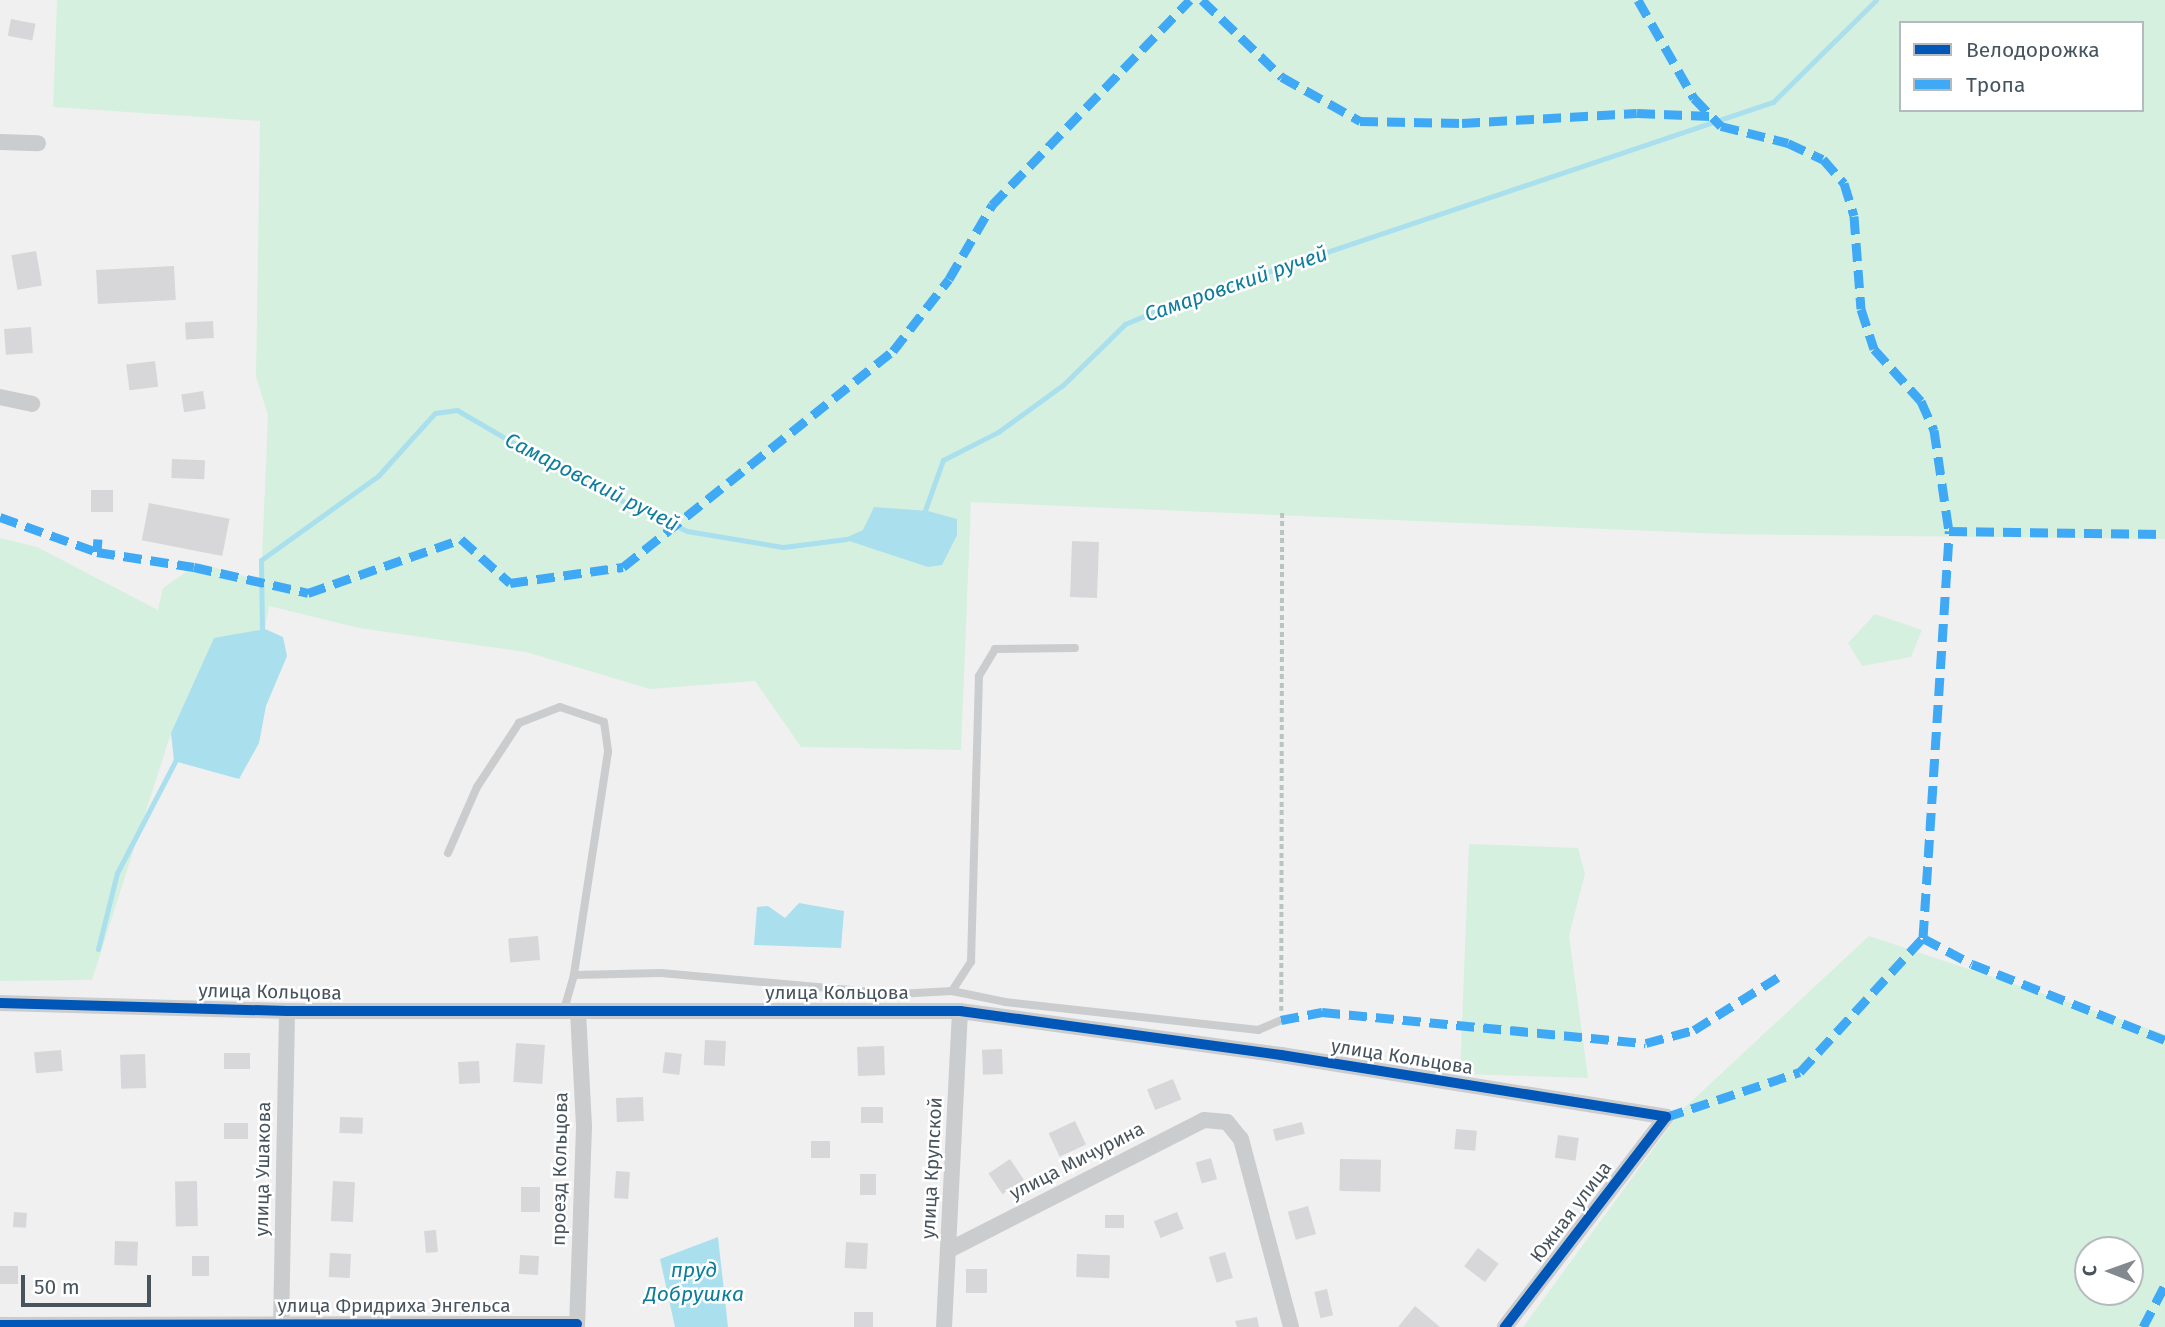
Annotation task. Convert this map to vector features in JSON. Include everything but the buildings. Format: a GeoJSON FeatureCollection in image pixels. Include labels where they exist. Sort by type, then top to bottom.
{"type":"FeatureCollection","features":[{"type":"Feature","properties":{"kind":"street"},"geometry":{"type":"LineString","coordinates":[[0,142],[38,143]]}},
{"type":"Feature","properties":{"kind":"street"},"geometry":{"type":"LineString","coordinates":[[0,397],[32,404]]}},
{"type":"Feature","properties":{"kind":"street","name":"улица Кольцова"},"geometry":{"type":"LineString","coordinates":[[0,1003],[287,1011],[960,1011],[1281,1055],[1665,1117]]}},
{"type":"Feature","properties":{"kind":"street","name":"проезд Кольцова"},"geometry":{"type":"LineString","coordinates":[[571,1010],[584,1126],[577,1325]]}},
{"type":"Feature","properties":{"kind":"street","name":"улица Ушакова"},"geometry":{"type":"LineString","coordinates":[[281,1325],[287,1011]]}},
{"type":"Feature","properties":{"kind":"street","name":"улица Крупской"},"geometry":{"type":"LineString","coordinates":[[944,1327],[960,1011]]}},
{"type":"Feature","properties":{"kind":"street","name":"Южная улица"},"geometry":{"type":"LineString","coordinates":[[1505,1327],[1665,1117]]}},
{"type":"Feature","properties":{"kind":"street","name":"улица Мичурина"},"geometry":{"type":"LineString","coordinates":[[949,1250],[1204,1120],[1227,1122],[1241,1139],[1291,1327]]}},
{"type":"Feature","properties":{"kind":"street","name":"улица Фридриха Энгельса"},"geometry":{"type":"LineString","coordinates":[[0,1325],[577,1325]]}},
{"type":"Feature","properties":{"kind":"lane"},"geometry":{"type":"LineString","coordinates":[[952,991],[971,962],[979,676],[995,649],[1075,648]]}},
{"type":"Feature","properties":{"kind":"lane"},"geometry":{"type":"LineString","coordinates":[[448,853],[477,787],[519,723],[560,707],[604,722],[608,752],[573,975],[571,1010]]}},
{"type":"Feature","properties":{"kind":"lane"},"geometry":{"type":"LineString","coordinates":[[573,975],[661,973],[898,994],[952,991],[1005,1002],[1258,1030],[1281,1020]]}},
{"type":"Feature","properties":{"kind":"path"},"geometry":{"type":"LineString","coordinates":[[1281,1020],[1282,513]]}},
{"type":"Feature","properties":{"kind":"green space"},"geometry":{"type":"Polygon","coordinates":[[[57,0],[2165,0],[2165,539],[1722,534],[971,502],[961,750],[801,747],[755,681],[650,689],[526,652],[359,628],[269,606],[265,629],[214,639],[171,733],[92,980],[0,981],[0,538],[37,547],[158,610],[163,588],[199,563],[261,581],[268,415],[256,377],[260,121],[53,107],[57,0]]]}},
{"type":"Feature","properties":{"kind":"green space"},"geometry":{"type":"Polygon","coordinates":[[[1875,614],[1922,630],[1911,657],[1862,666],[1848,643],[1875,614]]]}},
{"type":"Feature","properties":{"kind":"green space"},"geometry":{"type":"Polygon","coordinates":[[[1469,844],[1578,848],[1585,874],[1569,935],[1588,1078],[1460,1074],[1469,844]]]}},
{"type":"Feature","properties":{"kind":"green space"},"geometry":{"type":"Polygon","coordinates":[[[1869,936],[2165,1034],[2165,1327],[1523,1327],[1681,1111],[1869,936]]]}},
{"type":"Feature","properties":{"kind":"water"},"geometry":{"type":"Polygon","coordinates":[[[874,507],[928,511],[957,519],[957,535],[942,565],[928,567],[843,539],[863,530],[874,507]]]}},
{"type":"Feature","properties":{"kind":"water"},"geometry":{"type":"Polygon","coordinates":[[[265,629],[283,637],[287,656],[266,706],[259,743],[239,779],[174,761],[171,733],[214,638],[265,629]]]}},
{"type":"Feature","properties":{"kind":"water"},"geometry":{"type":"Polygon","coordinates":[[[799,903],[844,911],[841,948],[754,945],[757,907],[768,906],[785,918],[799,903]]]}},
{"type":"Feature","properties":{"kind":"water","name":"пруд Добрушка"},"geometry":{"type":"Polygon","coordinates":[[[718,1237],[728,1327],[675,1327],[660,1259],[718,1237]]]}},
{"type":"Feature","properties":{"kind":"waterway","name":"Самаровский ручей"},"geometry":{"type":"LineString","coordinates":[[924,513],[943,460],[998,432],[1063,385],[1125,324],[1175,303],[1773,102],[1876,0]]}},
{"type":"Feature","properties":{"kind":"waterway","name":"Самаровский ручей"},"geometry":{"type":"LineString","coordinates":[[262,632],[261,560],[378,476],[435,413],[457,410],[574,478],[687,531],[783,547],[847,539]]}},
{"type":"Feature","properties":{"kind":"waterway","name":"Самаровский ручей"},"geometry":{"type":"LineString","coordinates":[[98,949],[117,873],[178,756]]}},
{"type":"Feature","properties":{"kind":"marked path"},"geometry":{"type":"LineString","coordinates":[[97,552],[194,567],[308,593],[461,539],[510,583],[623,567],[893,351],[949,279],[992,205],[1190,0]]}},
{"type":"Feature","properties":{"kind":"marked path"},"geometry":{"type":"LineString","coordinates":[[1202,0],[1282,77],[1360,121],[1462,123],[1637,113],[1710,116]]}},
{"type":"Feature","properties":{"kind":"marked path"},"geometry":{"type":"LineString","coordinates":[[1638,0],[1694,98],[1721,126],[1788,143],[1823,159],[1844,183],[1854,216],[1861,309],[1874,349],[1921,401],[1934,430],[1949,531],[2165,534]]}},
{"type":"Feature","properties":{"kind":"marked path"},"geometry":{"type":"LineString","coordinates":[[0,517],[97,552],[98,539]]}},
{"type":"Feature","properties":{"kind":"marked path"},"geometry":{"type":"LineString","coordinates":[[1666,1117],[1800,1072],[1923,938],[1949,531]]}},
{"type":"Feature","properties":{"kind":"marked path"},"geometry":{"type":"LineString","coordinates":[[1923,938],[1972,964],[2165,1040]]}},
{"type":"Feature","properties":{"kind":"marked path"},"geometry":{"type":"LineString","coordinates":[[1281,1020],[1322,1012],[1646,1043],[1694,1030],[1778,977]]}},
{"type":"Feature","properties":{"kind":"marked path"},"geometry":{"type":"LineString","coordinates":[[2143,1327],[2165,1285]]}},
{"type":"Feature","properties":{"kind":"cycle path"},"geometry":{"type":"LineString","coordinates":[[0,1003],[287,1011],[960,1011],[1281,1055],[1666,1117],[1505,1327]]}},
{"type":"Feature","properties":{"kind":"cycle path"},"geometry":{"type":"LineString","coordinates":[[0,1325],[577,1324]]}}]}
